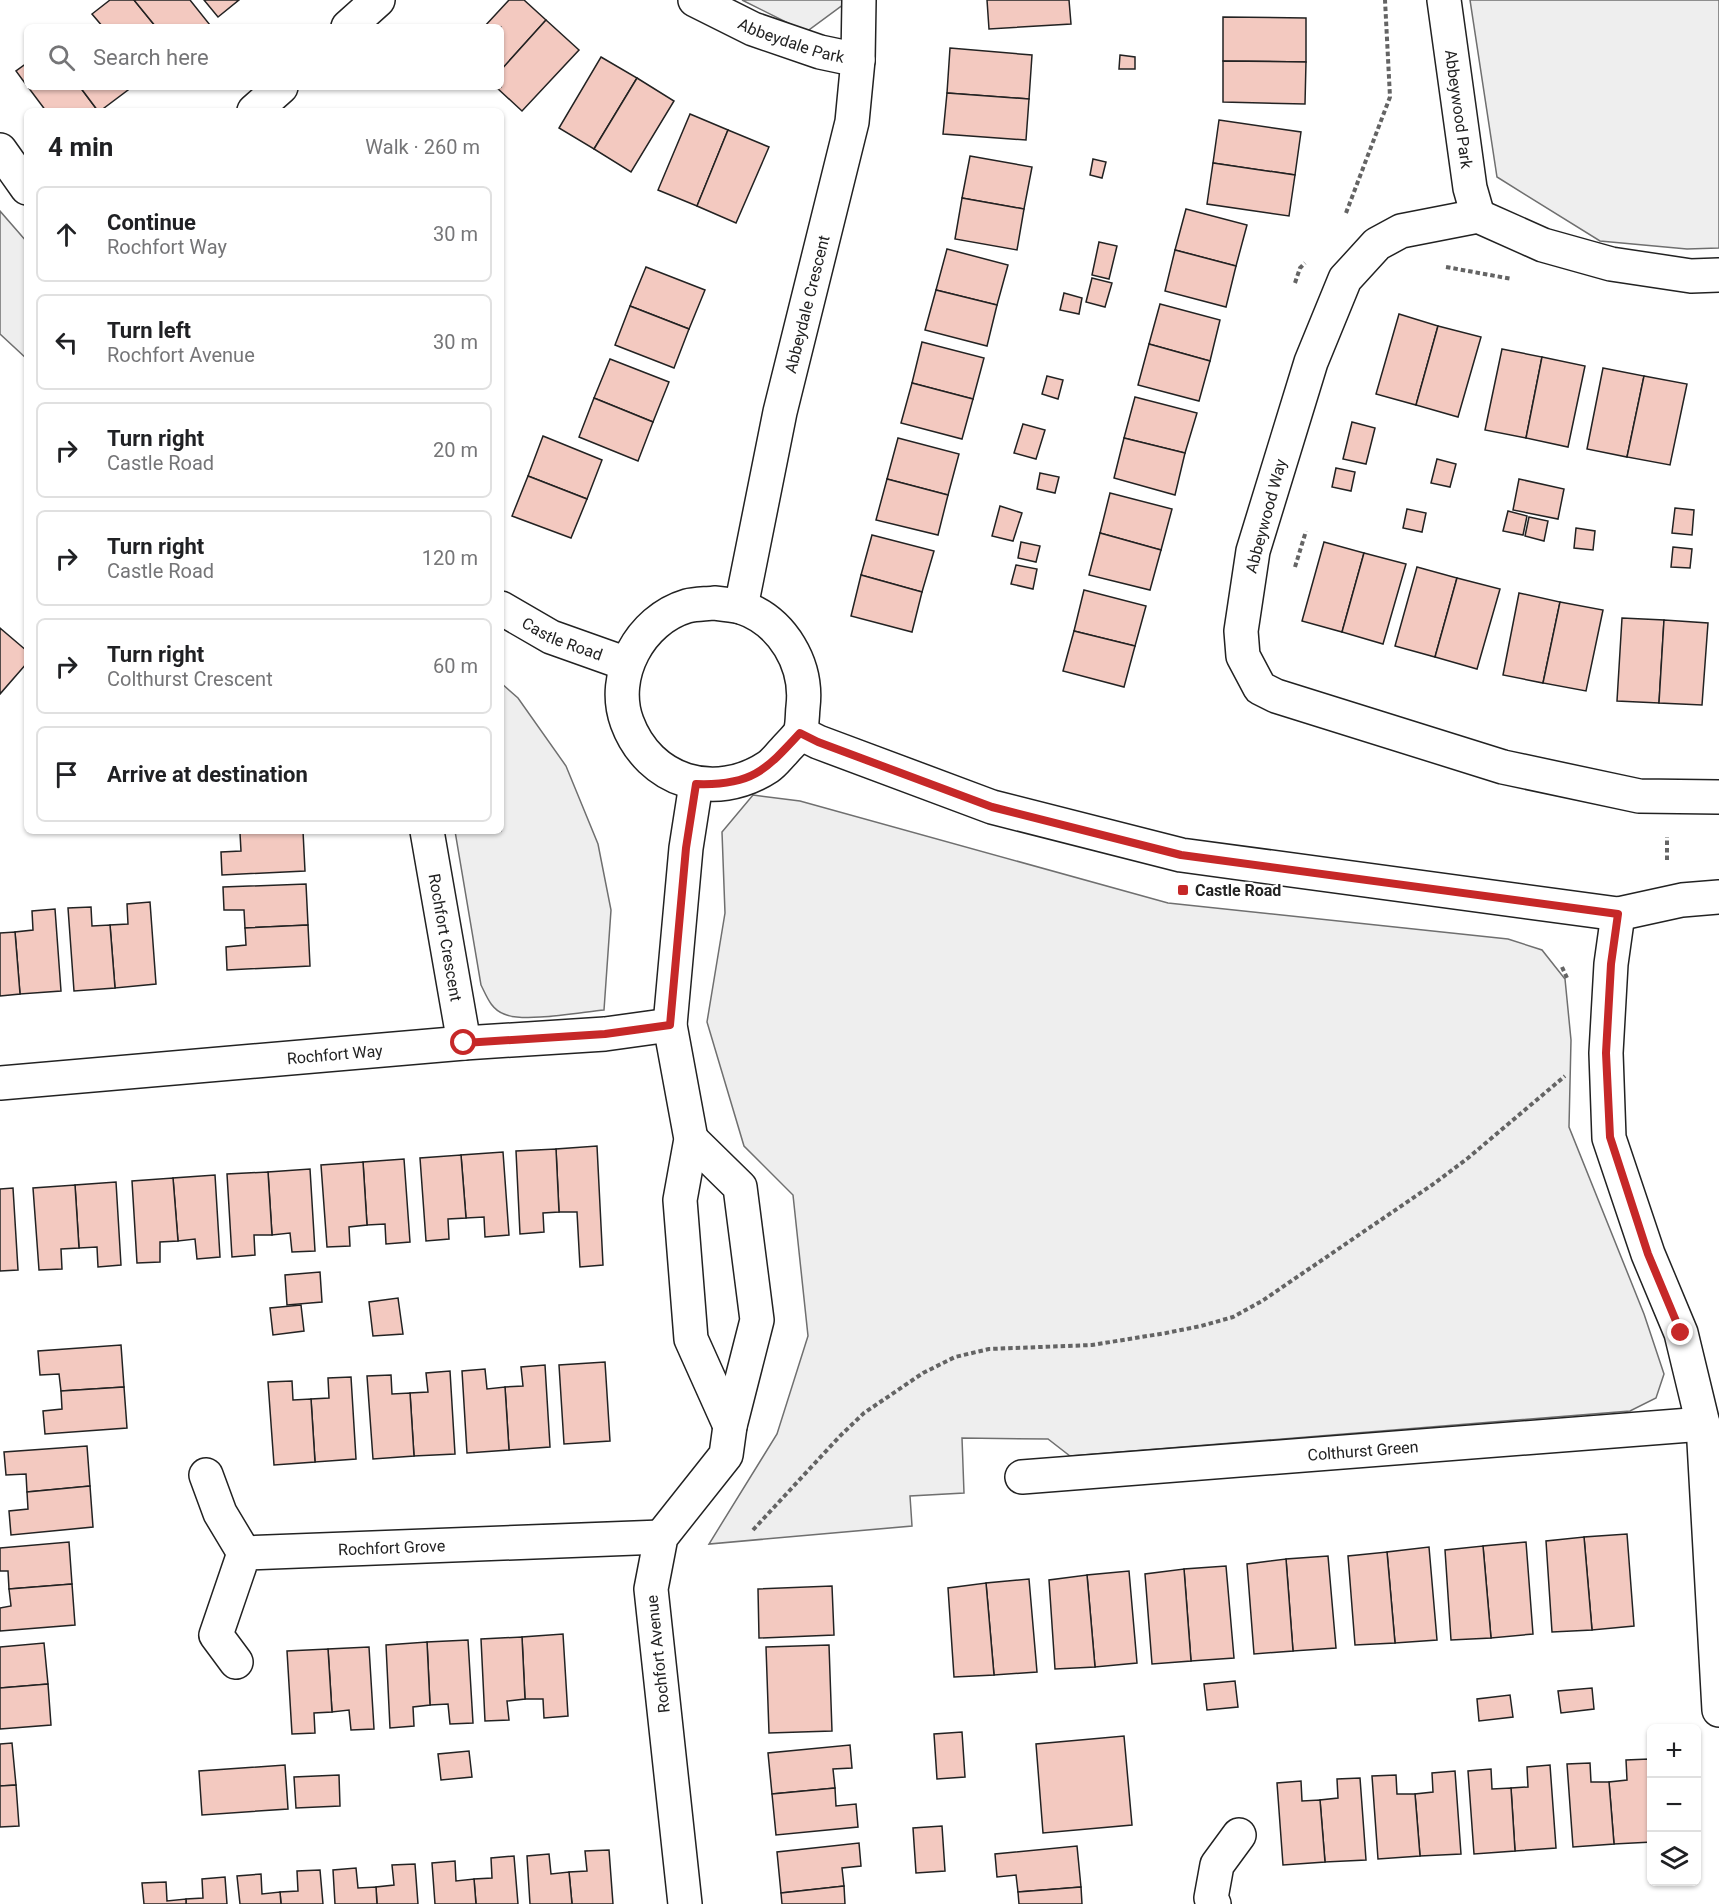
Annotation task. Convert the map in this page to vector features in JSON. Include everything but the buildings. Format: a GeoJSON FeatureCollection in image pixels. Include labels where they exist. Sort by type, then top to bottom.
{"type":"FeatureCollection","features":[{"type":"Feature","properties":{"kind":"street"},"geometry":{"type":"LineString","coordinates":[[351,24],[378,0]]}},
{"type":"Feature","properties":{"kind":"street","name":"Abbeydale Park"},"geometry":{"type":"LineString","coordinates":[[695,0],[753,29],[820,52],[858,60]]}},
{"type":"Feature","properties":{"kind":"street","name":"Abbeydale Crescent"},"geometry":{"type":"LineString","coordinates":[[741,607],[780,412],[852,122],[858,60],[859,0]]}},
{"type":"Feature","properties":{"kind":"street","name":"Abbeywood Park"},"geometry":{"type":"LineString","coordinates":[[1444,0],[1470,188],[1478,216]]}},
{"type":"Feature","properties":{"kind":"street"},"geometry":{"type":"LineString","coordinates":[[257,108],[278,90]]}},
{"type":"Feature","properties":{"kind":"street"},"geometry":{"type":"LineString","coordinates":[[0,150],[24,184]]}},
{"type":"Feature","properties":{"kind":"street"},"geometry":{"type":"LineString","coordinates":[[1478,216],[1543,245],[1611,264],[1691,276],[1719,275]]}},
{"type":"Feature","properties":{"kind":"street","name":"Abbeywood Way"},"geometry":{"type":"LineString","coordinates":[[1478,216],[1401,231],[1377,244],[1345,279],[1311,362],[1253,551],[1241,631],[1243,656],[1260,688],[1276,696],[1503,767],[1639,796],[1719,797]]}},
{"type":"Feature","properties":{"kind":"street"},"geometry":{"type":"LineString","coordinates":[[714,603],[741,607],[767,620],[787,641],[800,667],[804,696],[800,733],[769,766],[747,778],[722,785],[696,784],[670,775],[649,759],[633,738],[624,713],[622,686],[627,664],[642,636],[663,618],[687,606],[714,603]]}},
{"type":"Feature","properties":{"kind":"street","name":"Castle Road"},"geometry":{"type":"LineString","coordinates":[[504,610],[550,637],[627,664]]}},
{"type":"Feature","properties":{"kind":"street"},"geometry":{"type":"LineString","coordinates":[[800,733],[818,742],[992,807],[1181,855],[1618,914],[1682,900],[1719,897]]}},
{"type":"Feature","properties":{"kind":"street"},"geometry":{"type":"LineString","coordinates":[[696,784],[686,848],[670,1025],[691,1139],[680,1200],[691,1338],[730,1426]]}},
{"type":"Feature","properties":{"kind":"street","name":"Rochfort Crescent"},"geometry":{"type":"LineString","coordinates":[[429,834],[464,1043]]}},
{"type":"Feature","properties":{"kind":"street"},"geometry":{"type":"LineString","coordinates":[[1618,914],[1611,964],[1606,1053],[1610,1137],[1648,1254],[1681,1333],[1703,1424],[1719,1710]]}},
{"type":"Feature","properties":{"kind":"street","name":"Rochfort Way"},"geometry":{"type":"LineString","coordinates":[[0,1083],[464,1043],[605,1034],[670,1025]]}},
{"type":"Feature","properties":{"kind":"street","name":"Rochfort Avenue"},"geometry":{"type":"LineString","coordinates":[[685,1904],[651,1589],[661,1538],[726,1455],[730,1426],[757,1320],[740,1187],[691,1139]]}},
{"type":"Feature","properties":{"kind":"street","name":"Colthurst Green"},"geometry":{"type":"LineString","coordinates":[[1022,1477],[1703,1424]]}},
{"type":"Feature","properties":{"kind":"street"},"geometry":{"type":"LineString","coordinates":[[206,1474],[220,1513],[244,1553],[216,1635],[236,1662]]}},
{"type":"Feature","properties":{"kind":"street","name":"Rochfort Grove"},"geometry":{"type":"LineString","coordinates":[[244,1553],[661,1538]]}},
{"type":"Feature","properties":{"kind":"street"},"geometry":{"type":"LineString","coordinates":[[1214,1904],[1211,1898],[1217,1865],[1239,1835]]}},
{"type":"Feature","properties":{"kind":"path"},"geometry":{"type":"LineString","coordinates":[[1439,265],[1515,279]]}},
{"type":"Feature","properties":{"kind":"path"},"geometry":{"type":"LineString","coordinates":[[1295,567],[1309,522]]}},
{"type":"Feature","properties":{"kind":"path"},"geometry":{"type":"LineString","coordinates":[[1562,967],[1570,986]]}},
{"type":"Feature","properties":{"kind":"path"},"geometry":{"type":"LineString","coordinates":[[753,1530],[864,1413],[924,1373],[955,1357],[989,1349],[1092,1345],[1201,1326],[1233,1317],[1262,1301],[1432,1185],[1468,1158],[1567,1074]]}},
{"type":"Feature","properties":{"kind":"shaded area"},"geometry":{"type":"Polygon","coordinates":[[[742,0],[844,0],[844,4],[806,32],[742,0]]]}},
{"type":"Feature","properties":{"kind":"shaded area"},"geometry":{"type":"Polygon","coordinates":[[[1470,0],[1719,0],[1719,248],[1687,249],[1600,241],[1497,177],[1470,0]]]}},
{"type":"Feature","properties":{"kind":"shaded area"},"geometry":{"type":"Polygon","coordinates":[[[0,211],[24,239],[24,356],[0,334],[0,211]]]}},
{"type":"Feature","properties":{"kind":"shaded area"},"geometry":{"type":"Polygon","coordinates":[[[504,686],[518,698],[566,766],[598,844],[611,910],[604,1010],[538,1017],[513,1016],[496,1009],[481,985],[456,834],[504,834],[504,686]]]}},
{"type":"Feature","properties":{"kind":"shaded area"},"geometry":{"type":"Polygon","coordinates":[[[753,795],[800,801],[1168,903],[1508,939],[1542,950],[1565,979],[1571,1040],[1569,1127],[1644,1314],[1664,1374],[1656,1398],[1630,1411],[1070,1456],[1048,1439],[962,1438],[964,1493],[910,1496],[912,1526],[709,1544],[777,1434],[808,1336],[793,1195],[744,1146],[707,1022],[725,913],[722,832],[753,795]]]}},
{"type":"Feature","properties":{"kind":"place","name":"Castle Road"},"geometry":{"type":"Point","coordinates":[1183,890]}},
{"type":"Feature","properties":{"kind":"route"},"geometry":{"type":"LineString","coordinates":[[464,1043],[605,1034],[670,1025],[686,848],[696,784],[722,785],[747,778],[769,766],[800,733],[818,742],[992,807],[1181,855],[1618,914],[1611,964],[1606,1053],[1610,1137],[1648,1254],[1681,1333]]}}]}
